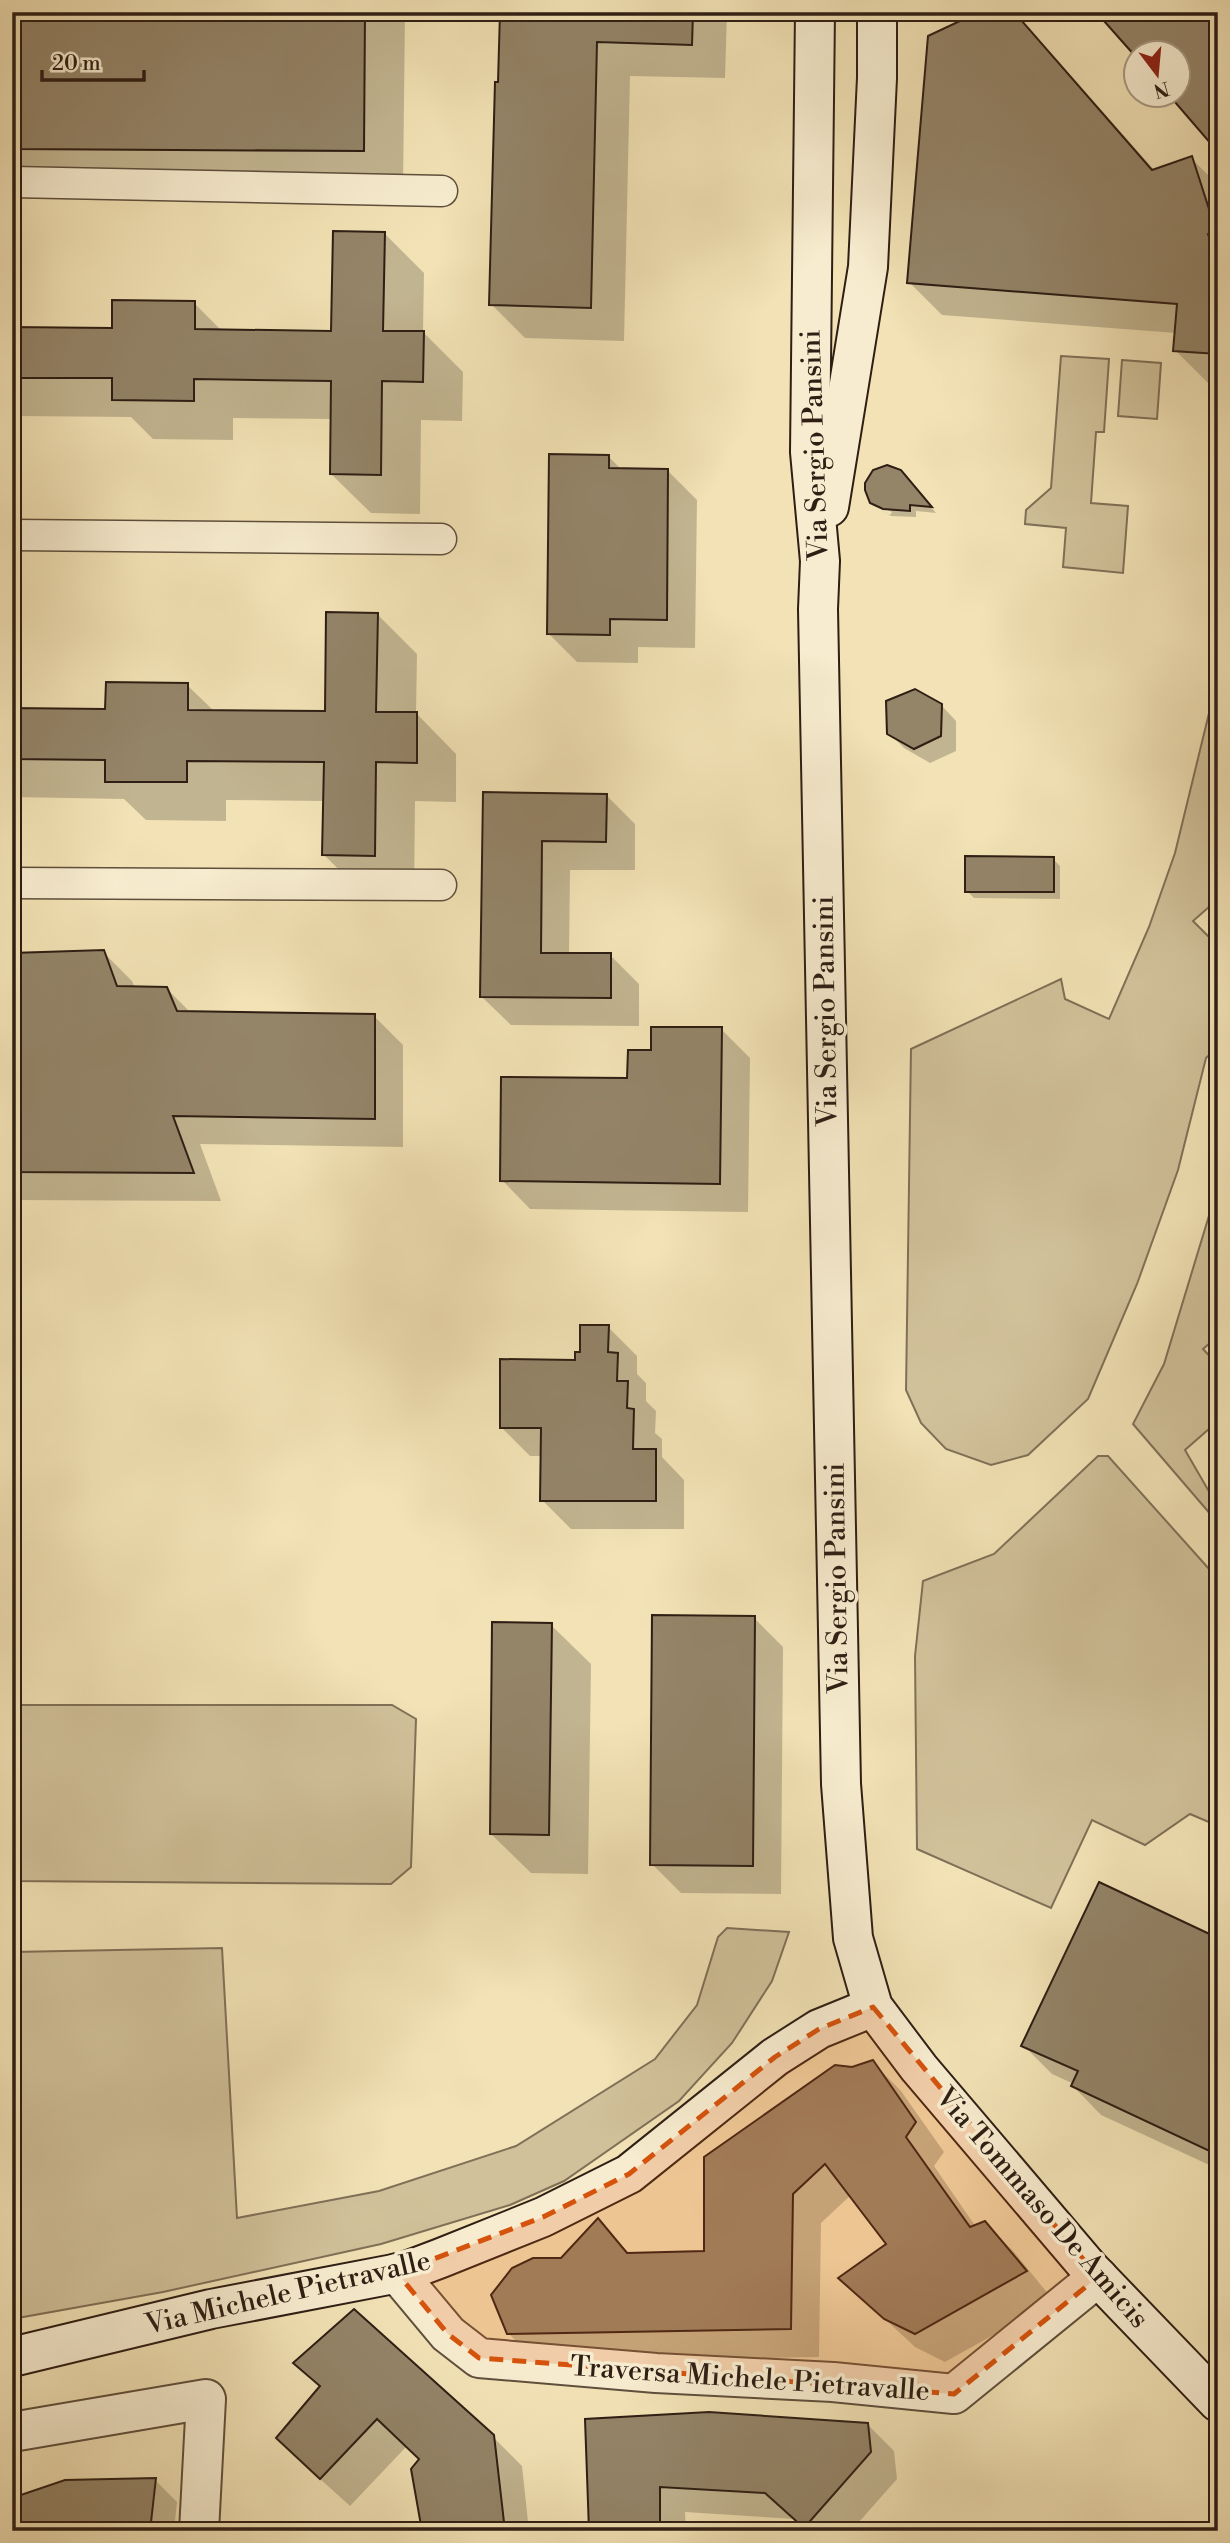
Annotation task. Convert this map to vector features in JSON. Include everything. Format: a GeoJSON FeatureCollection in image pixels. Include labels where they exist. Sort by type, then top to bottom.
{"type":"FeatureCollection","features":[{"type":"Feature","properties":{"kind":"main road","name":"Via Sergio Pansini"},"geometry":{"type":"LineString","coordinates":[[815,12],[810,452],[820,561],[818,620],[841,1784],[853,1938],[873,2007]]}},
{"type":"Feature","properties":{"kind":"main road"},"geometry":{"type":"LineString","coordinates":[[820,561],[868,267],[877,78],[877,12]]}},
{"type":"Feature","properties":{"kind":"main road","name":"Via Michele Pietravalle"},"geometry":{"type":"LineString","coordinates":[[12,2357],[211,2309],[401,2272],[543,2217],[629,2174],[775,2057],[819,2029],[873,2007]]}},
{"type":"Feature","properties":{"kind":"main road","name":"Via Tommaso De Amicis"},"geometry":{"type":"LineString","coordinates":[[873,2007],[919,2068],[1094,2273],[1218,2402]]}},
{"type":"Feature","properties":{"kind":"main road","name":"Traversa Michele Pietravalle"},"geometry":{"type":"LineString","coordinates":[[401,2272],[454,2332],[481,2352],[651,2367],[817,2374],[951,2385],[1094,2273]]}},
{"type":"Feature","properties":{"kind":"main road"},"geometry":{"type":"LineString","coordinates":[[12,2432],[206,2399],[199,2531]]}},
{"type":"Feature","properties":{"kind":"street"},"geometry":{"type":"LineString","coordinates":[[12,182],[442,191]]}},
{"type":"Feature","properties":{"kind":"street"},"geometry":{"type":"LineString","coordinates":[[12,535],[441,539]]}},
{"type":"Feature","properties":{"kind":"street"},"geometry":{"type":"LineString","coordinates":[[12,883],[441,885]]}},
{"type":"Feature","properties":{"kind":"highlighted area"},"geometry":{"type":"Polygon","coordinates":[[[873,2007],[1098,2277],[954,2394],[479,2358],[448,2334],[397,2273],[543,2217],[629,2174],[775,2057],[819,2029],[873,2007]]]}},
{"type":"Feature","properties":{"kind":"shaded area"},"geometry":{"type":"Polygon","coordinates":[[[1061,356],[1109,359],[1104,432],[1096,432],[1091,503],[1128,506],[1123,573],[1063,567],[1066,528],[1025,524],[1026,510],[1051,488],[1061,356]]]}},
{"type":"Feature","properties":{"kind":"shaded area"},"geometry":{"type":"Polygon","coordinates":[[[1122,360],[1161,363],[1157,419],[1118,416],[1122,360]]]}},
{"type":"Feature","properties":{"kind":"shaded area"},"geometry":{"type":"Polygon","coordinates":[[[1211,705],[1218,705],[1218,899],[1193,921],[1218,946],[1218,1047],[1206,1058],[1178,1170],[1137,1284],[1088,1399],[1028,1455],[991,1465],[946,1449],[921,1423],[906,1390],[911,1049],[1061,979],[1065,999],[1109,1019],[1149,927],[1175,853],[1211,705]]]}},
{"type":"Feature","properties":{"kind":"shaded area"},"geometry":{"type":"Polygon","coordinates":[[[1218,1186],[1218,1336],[1203,1349],[1218,1365],[1218,1421],[1185,1450],[1218,1507],[1218,1523],[1133,1424],[1164,1364],[1218,1186]]]}},
{"type":"Feature","properties":{"kind":"shaded area"},"geometry":{"type":"Polygon","coordinates":[[[1098,1456],[1108,1456],[1218,1579],[1218,1826],[1190,1814],[1145,1845],[1092,1820],[1051,1908],[917,1849],[915,1656],[923,1581],[994,1554],[1098,1456]]]}},
{"type":"Feature","properties":{"kind":"shaded area"},"geometry":{"type":"Polygon","coordinates":[[[12,1705],[392,1705],[416,1719],[411,1867],[391,1884],[12,1881],[12,1705]]]}},
{"type":"Feature","properties":{"kind":"shaded area"},"geometry":{"type":"Polygon","coordinates":[[[727,1928],[789,1932],[772,1981],[732,2043],[679,2101],[564,2181],[510,2205],[381,2244],[163,2292],[12,2319],[12,1952],[222,1948],[237,2218],[379,2191],[516,2146],[655,2059],[697,2005],[718,1937],[727,1928]]]}},
{"type":"Feature","properties":{"kind":"building"},"geometry":{"type":"Polygon","coordinates":[[[94,12],[365,12],[364,151],[12,149],[12,20],[93,18],[94,12]]]}},
{"type":"Feature","properties":{"kind":"building"},"geometry":{"type":"Polygon","coordinates":[[[500,12],[693,12],[692,45],[597,42],[591,308],[489,305],[495,82],[498,82],[500,12]]]}},
{"type":"Feature","properties":{"kind":"building"},"geometry":{"type":"Polygon","coordinates":[[[979,12],[1014,12],[1152,170],[1192,156],[1216,231],[1208,234],[1218,263],[1218,354],[1173,351],[1177,304],[907,283],[928,36],[979,12]]]}},
{"type":"Feature","properties":{"kind":"building"},"geometry":{"type":"Polygon","coordinates":[[[1096,12],[1218,12],[1218,152],[1180,108],[1192,108],[1192,38],[1122,38],[1122,41],[1096,12]]]}},
{"type":"Feature","properties":{"kind":"building"},"geometry":{"type":"Polygon","coordinates":[[[333,231],[385,232],[383,331],[424,331],[423,382],[382,381],[381,475],[330,474],[331,381],[194,379],[194,401],[112,400],[112,378],[12,378],[12,327],[112,328],[112,300],[195,301],[195,329],[331,331],[333,231]]]}},
{"type":"Feature","properties":{"kind":"building"},"geometry":{"type":"Polygon","coordinates":[[[549,454],[609,455],[609,468],[668,469],[667,620],[610,619],[610,635],[547,634],[549,454]]]}},
{"type":"Feature","properties":{"kind":"building"},"geometry":{"type":"Polygon","coordinates":[[[887,465],[901,470],[932,507],[910,505],[910,511],[883,509],[870,503],[865,483],[873,470],[887,465]]]}},
{"type":"Feature","properties":{"kind":"building"},"geometry":{"type":"Polygon","coordinates":[[[326,612],[378,613],[376,712],[417,712],[417,763],[376,762],[375,856],[322,855],[324,762],[187,761],[187,782],[105,782],[105,760],[12,759],[12,708],[105,709],[106,682],[188,683],[188,710],[325,711],[326,612]]]}},
{"type":"Feature","properties":{"kind":"building"},"geometry":{"type":"Polygon","coordinates":[[[915,689],[942,704],[941,736],[914,749],[887,734],[886,701],[915,689]]]}},
{"type":"Feature","properties":{"kind":"building"},"geometry":{"type":"Polygon","coordinates":[[[483,792],[607,794],[606,842],[542,841],[541,953],[611,953],[611,998],[480,997],[483,792]]]}},
{"type":"Feature","properties":{"kind":"building"},"geometry":{"type":"Polygon","coordinates":[[[965,856],[1054,857],[1054,892],[965,892],[965,856]]]}},
{"type":"Feature","properties":{"kind":"building"},"geometry":{"type":"Polygon","coordinates":[[[104,950],[117,986],[167,987],[177,1011],[375,1014],[375,1119],[173,1116],[194,1173],[12,1172],[12,953],[104,950]]]}},
{"type":"Feature","properties":{"kind":"building"},"geometry":{"type":"Polygon","coordinates":[[[651,1027],[722,1027],[720,1184],[500,1181],[501,1077],[627,1078],[628,1050],[651,1050],[651,1027]]]}},
{"type":"Feature","properties":{"kind":"building"},"geometry":{"type":"Polygon","coordinates":[[[580,1325],[609,1325],[608,1352],[618,1353],[617,1381],[628,1381],[627,1408],[634,1409],[633,1449],[656,1449],[656,1501],[540,1501],[541,1428],[500,1428],[500,1359],[575,1360],[575,1352],[580,1352],[580,1325]]]}},
{"type":"Feature","properties":{"kind":"building"},"geometry":{"type":"Polygon","coordinates":[[[652,1615],[755,1616],[753,1866],[650,1865],[652,1615]]]}},
{"type":"Feature","properties":{"kind":"building"},"geometry":{"type":"Polygon","coordinates":[[[492,1622],[552,1623],[549,1835],[490,1834],[492,1622]]]}},
{"type":"Feature","properties":{"kind":"building"},"geometry":{"type":"Polygon","coordinates":[[[1099,1882],[1218,1938],[1218,2155],[1071,2086],[1078,2071],[1021,2046],[1099,1882]]]}},
{"type":"Feature","properties":{"kind":"building"},"geometry":{"type":"Polygon","coordinates":[[[873,2060],[916,2122],[906,2137],[970,2227],[985,2221],[1027,2271],[915,2334],[884,2319],[838,2278],[886,2244],[825,2164],[793,2194],[791,2329],[507,2334],[491,2295],[512,2268],[533,2258],[561,2258],[598,2218],[627,2253],[704,2251],[704,2157],[835,2065],[852,2067],[873,2060]]]}},
{"type":"Feature","properties":{"kind":"building"},"geometry":{"type":"Polygon","coordinates":[[[354,2309],[494,2435],[505,2531],[422,2531],[411,2469],[419,2459],[377,2419],[320,2479],[276,2438],[320,2386],[293,2363],[354,2309]]]}},
{"type":"Feature","properties":{"kind":"building"},"geometry":{"type":"Polygon","coordinates":[[[709,2412],[868,2423],[871,2452],[804,2528],[765,2493],[660,2487],[660,2531],[589,2531],[585,2419],[709,2412]]]}},
{"type":"Feature","properties":{"kind":"building"},"geometry":{"type":"Polygon","coordinates":[[[156,2478],[150,2531],[12,2531],[12,2498],[65,2480],[156,2478]]]}}]}
